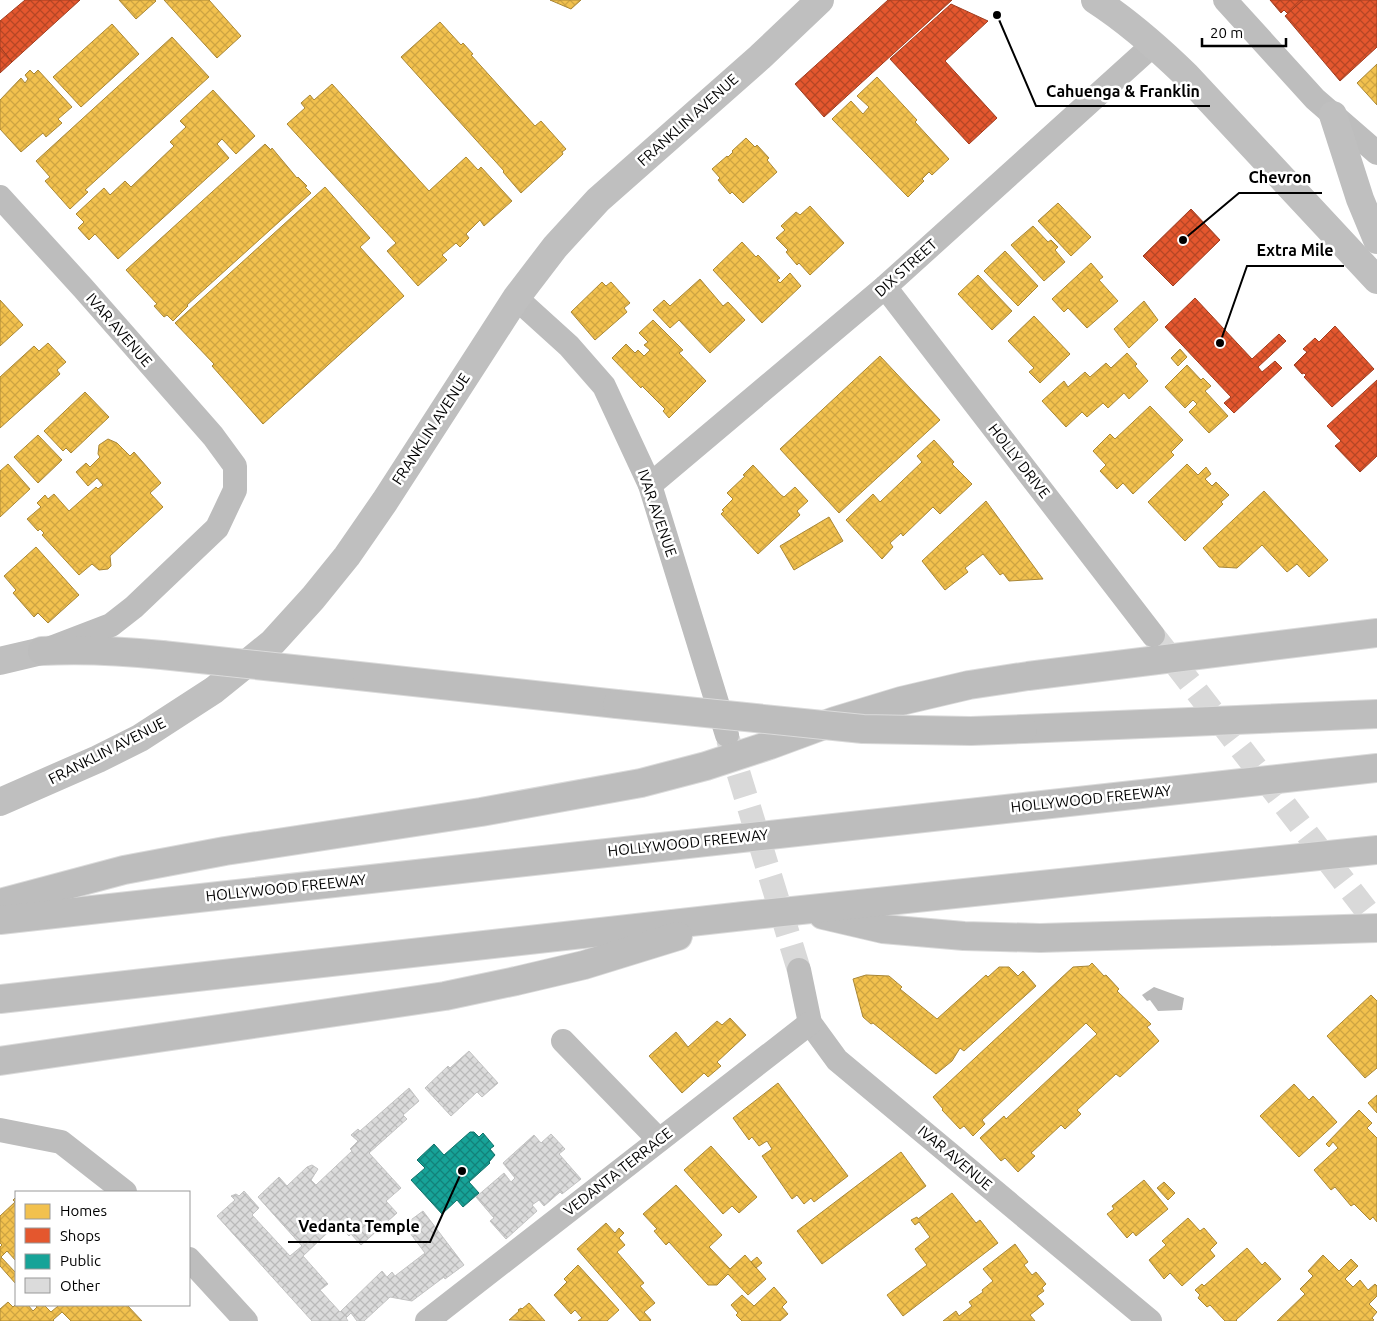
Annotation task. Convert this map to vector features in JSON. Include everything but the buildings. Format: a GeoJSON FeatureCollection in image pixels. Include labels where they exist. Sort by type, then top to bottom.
{"type":"FeatureCollection","features":[{"type":"Feature","properties":{"kind":"highway"},"geometry":{"type":"LineString","coordinates":[[0,903],[124,870],[225,851],[500,809],[641,783],[706,766],[835,721],[900,701],[969,685],[1377,633]]}},
{"type":"Feature","properties":{"kind":"highway"},"geometry":{"type":"LineString","coordinates":[[42,651],[90,650],[162,655],[863,729],[971,731],[1377,714]]}},
{"type":"Feature","properties":{"kind":"highway","name":"HOLLYWOOD FREEWAY"},"geometry":{"type":"LineString","coordinates":[[0,920],[1377,768]]}},
{"type":"Feature","properties":{"kind":"highway"},"geometry":{"type":"LineString","coordinates":[[0,999],[744,916],[1377,850]]}},
{"type":"Feature","properties":{"kind":"highway"},"geometry":{"type":"LineString","coordinates":[[802,910],[884,930],[973,936],[1040,938],[1377,928]]}},
{"type":"Feature","properties":{"kind":"highway"},"geometry":{"type":"LineString","coordinates":[[0,1061],[445,996],[584,965],[744,916]]}},
{"type":"Feature","properties":{"kind":"main road","name":"FRANKLIN AVENUE"},"geometry":{"type":"LineString","coordinates":[[0,802],[140,738],[214,690],[273,642],[313,598],[347,556],[385,501],[516,298],[555,247],[598,200],[760,57],[820,0]]}},
{"type":"Feature","properties":{"kind":"main road"},"geometry":{"type":"LineString","coordinates":[[1095,0],[1127,21],[1186,75],[1377,280]]}},
{"type":"Feature","properties":{"kind":"main road"},"geometry":{"type":"LineString","coordinates":[[1333,115],[1360,199],[1377,240]]}},
{"type":"Feature","properties":{"kind":"main road"},"geometry":{"type":"LineString","coordinates":[[0,661],[42,651]]}},
{"type":"Feature","properties":{"kind":"street"},"geometry":{"type":"LineString","coordinates":[[1225,0],[1298,82],[1377,153]]}},
{"type":"Feature","properties":{"kind":"street","name":"DIX STREET"},"geometry":{"type":"LineString","coordinates":[[650,485],[885,287],[1154,44]]}},
{"type":"Feature","properties":{"kind":"street","name":"IVAR AVENUE"},"geometry":{"type":"LineString","coordinates":[[0,197],[213,436],[234,466],[235,490],[217,528],[134,607],[111,625],[42,651]]}},
{"type":"Feature","properties":{"kind":"street","name":"HOLLY DRIVE"},"geometry":{"type":"LineString","coordinates":[[885,287],[1153,634]]}},
{"type":"Feature","properties":{"kind":"street","name":"IVAR AVENUE"},"geometry":{"type":"LineString","coordinates":[[516,298],[569,346],[604,386],[650,485],[727,735]]}},
{"type":"Feature","properties":{"kind":"street","name":"IVAR AVENUE"},"geometry":{"type":"LineString","coordinates":[[799,970],[810,1023],[837,1060],[1150,1321]]}},
{"type":"Feature","properties":{"kind":"street","name":"VEDANTA TERRACE"},"geometry":{"type":"LineString","coordinates":[[426,1321],[810,1023]]}},
{"type":"Feature","properties":{"kind":"street"},"geometry":{"type":"LineString","coordinates":[[563,1041],[658,1140]]}},
{"type":"Feature","properties":{"kind":"street"},"geometry":{"type":"LineString","coordinates":[[0,1130],[61,1142],[123,1191]]}},
{"type":"Feature","properties":{"kind":"street"},"geometry":{"type":"LineString","coordinates":[[190,1260],[246,1321]]}},
{"type":"Feature","properties":{"kind":"shaded area"},"geometry":{"type":"Polygon","coordinates":[[[1154,987],[1184,998],[1182,1010],[1158,1011],[1150,1000],[1147,1001],[1142,995],[1154,987]]]}},
{"type":"Feature","properties":{"kind":"tunnel"},"geometry":{"type":"LineString","coordinates":[[1153,635],[1377,924]]}},
{"type":"Feature","properties":{"kind":"tunnel"},"geometry":{"type":"LineString","coordinates":[[728,739],[799,970]]}},
{"type":"Feature","properties":{"kind":"place","name":"Cahuenga & Franklin"},"geometry":{"type":"Point","coordinates":[997,15]}},
{"type":"Feature","properties":{"kind":"place","name":"Chevron"},"geometry":{"type":"Point","coordinates":[1183,240]}},
{"type":"Feature","properties":{"kind":"place","name":"Extra Mile"},"geometry":{"type":"Point","coordinates":[1220,343]}},
{"type":"Feature","properties":{"kind":"place","name":"Vedanta Temple"},"geometry":{"type":"Point","coordinates":[462,1171]}}]}
